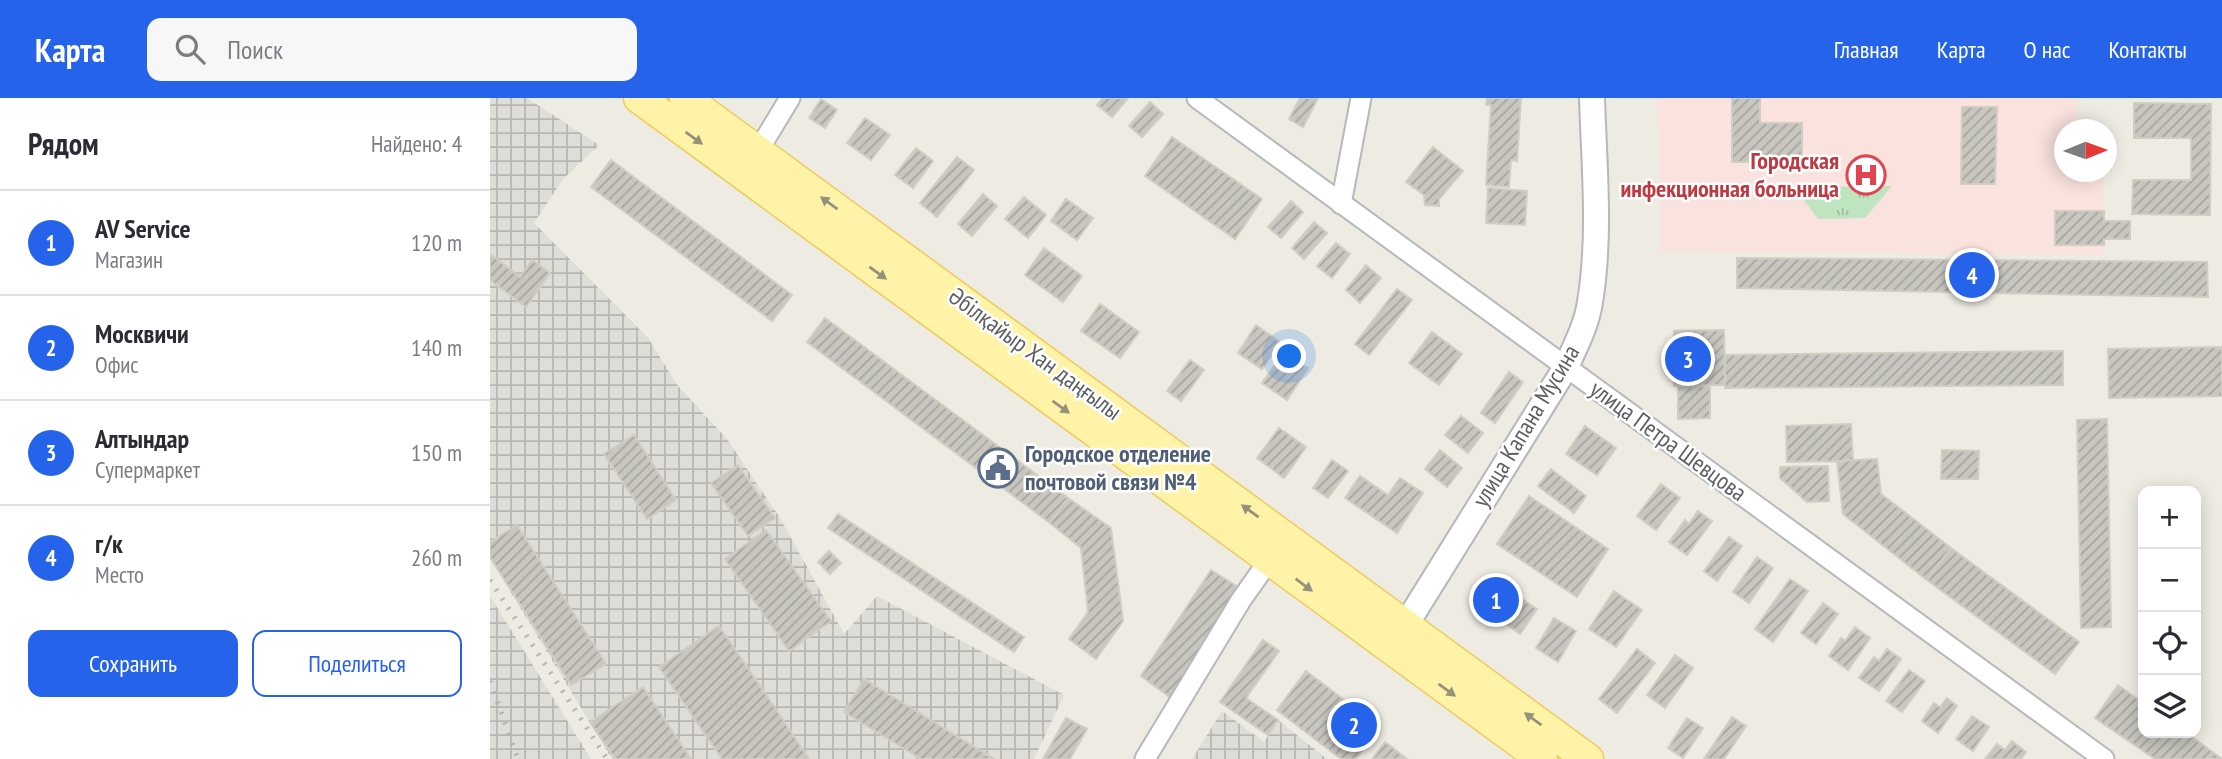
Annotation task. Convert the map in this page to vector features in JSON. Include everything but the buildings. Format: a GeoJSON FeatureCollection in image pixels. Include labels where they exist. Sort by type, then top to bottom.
{"type":"FeatureCollection","features":[{"type":"Feature","properties":{"kind":"main road","name":"Әбілқайыр Хан даңғылы"},"geometry":{"type":"LineString","coordinates":[[639,98],[750,162],[1278,548],[1397,637],[1542,759]]}},
{"type":"Feature","properties":{"kind":"main road","name":"Әбілқайыр Хан даңғылы"},"geometry":{"type":"LineString","coordinates":[[685,98],[750,162]]}},
{"type":"Feature","properties":{"kind":"main road","name":"Әбілқайыр Хан даңғылы"},"geometry":{"type":"LineString","coordinates":[[1397,637],[1588,759]]}},
{"type":"Feature","properties":{"kind":"street"},"geometry":{"type":"LineString","coordinates":[[750,162],[790,98]]}},
{"type":"Feature","properties":{"kind":"street","name":"улица Петра Шевцова"},"geometry":{"type":"LineString","coordinates":[[1197,98],[2105,759]]}},
{"type":"Feature","properties":{"kind":"street"},"geometry":{"type":"LineString","coordinates":[[1341,204],[1361,98]]}},
{"type":"Feature","properties":{"kind":"street","name":"улица Капана Мусина"},"geometry":{"type":"LineString","coordinates":[[1397,637],[1566,367],[1590,303],[1596,229],[1592,98]]}},
{"type":"Feature","properties":{"kind":"street"},"geometry":{"type":"LineString","coordinates":[[1145,759],[1241,600],[1278,548]]}},
{"type":"Feature","properties":{"kind":"shaded area"},"geometry":{"type":"Polygon","coordinates":[[[490,98],[527,98],[599,145],[563,179],[534,223],[648,338],[678,386],[727,439],[780,518],[844,634],[877,596],[1064,695],[1034,759],[612,759],[490,558],[490,98]]]}},
{"type":"Feature","properties":{"kind":"shaded area","name":"Городская инфекционная больница"},"geometry":{"type":"Polygon","coordinates":[[[1658,98],[2077,98],[2076,119],[2054,119],[2054,182],[2103,182],[2104,220],[2130,221],[2130,239],[2104,239],[2104,255],[1660,251],[1658,98]]]}},
{"type":"Feature","properties":{"kind":"shaded area"},"geometry":{"type":"Polygon","coordinates":[[[490,596],[591,759],[490,759],[490,596]]]}},
{"type":"Feature","properties":{"kind":"shaded area"},"geometry":{"type":"Polygon","coordinates":[[[1222,711],[1264,742],[1278,720],[1327,759],[1192,759],[1222,711]]]}},
{"type":"Feature","properties":{"kind":"green space"},"geometry":{"type":"Polygon","coordinates":[[[1892,186],[1865,218],[1818,219],[1794,187],[1892,186]]]}},
{"type":"Feature","properties":{"kind":"railway"},"geometry":{"type":"LineString","coordinates":[[490,580],[607,759]]}},
{"type":"Feature","properties":{"kind":"railway"},"geometry":{"type":"LineString","coordinates":[[490,681],[518,759]]}},
{"type":"Feature","properties":{"kind":"place","name":"Городская инфекционная больница"},"geometry":{"type":"Point","coordinates":[1866,175]}},
{"type":"Feature","properties":{"kind":"place","name":"г/к"},"geometry":{"type":"Point","coordinates":[1972,275]}},
{"type":"Feature","properties":{"kind":"place","name":"Алтындар"},"geometry":{"type":"Point","coordinates":[1688,359]}},
{"type":"Feature","properties":{"kind":"place","name":"Городское отделение почтовой связи №4"},"geometry":{"type":"Point","coordinates":[998,468]}},
{"type":"Feature","properties":{"kind":"place","name":"AV Service"},"geometry":{"type":"Point","coordinates":[1496,600]}},
{"type":"Feature","properties":{"kind":"place","name":"Москвичи"},"geometry":{"type":"Point","coordinates":[1354,725]}}]}
